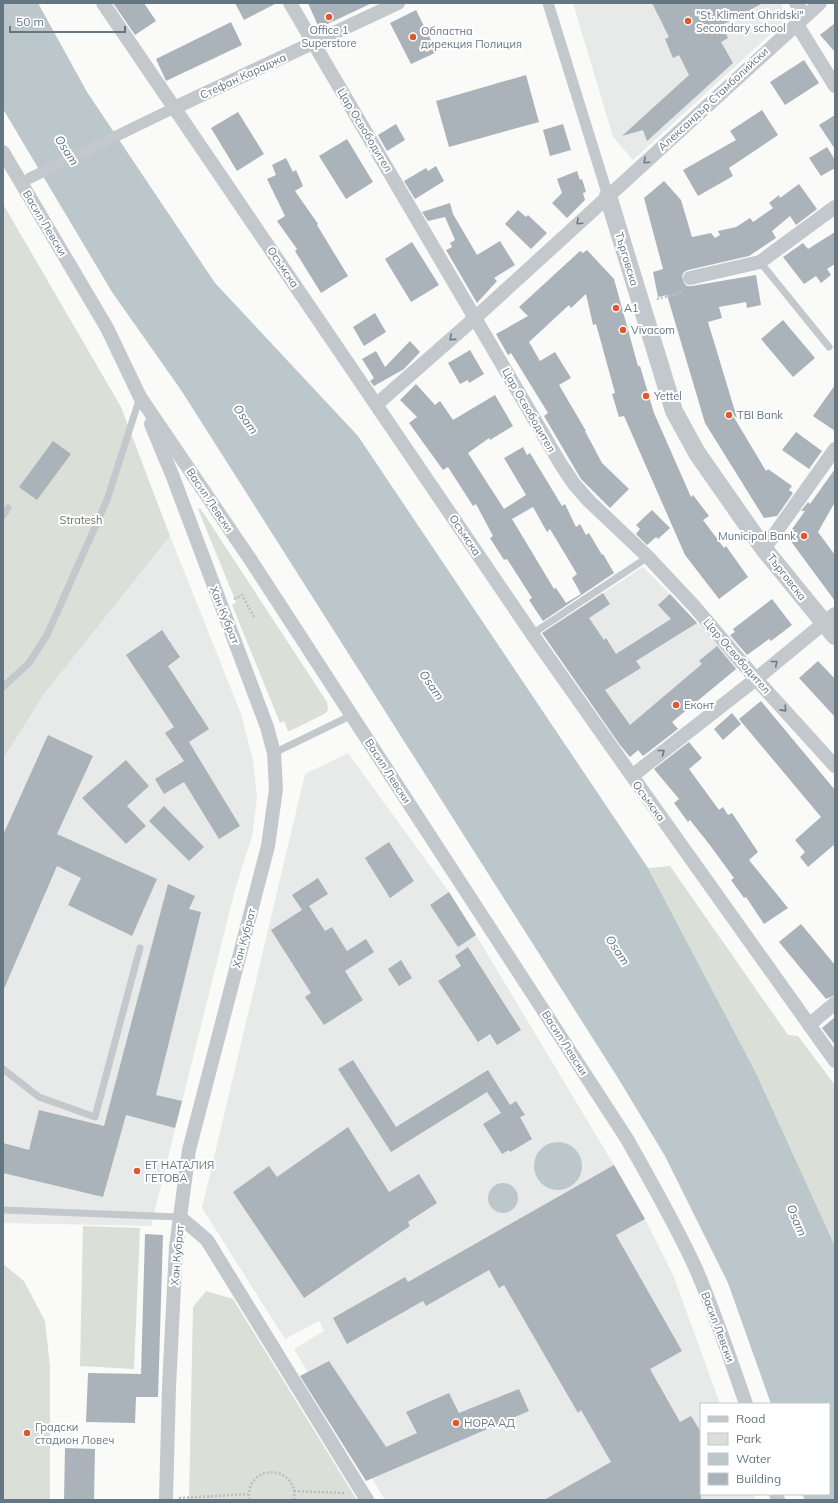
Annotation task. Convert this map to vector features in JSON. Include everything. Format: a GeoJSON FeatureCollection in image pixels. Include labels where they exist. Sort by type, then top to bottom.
{"type":"FeatureCollection","features":[{"type":"Feature","properties":{"kind":"street","name":"Осъмска"},"geometry":{"type":"LineString","coordinates":[[103,3],[171,110],[376,404],[532,634],[835,1061]]}},
{"type":"Feature","properties":{"kind":"street","name":"Цар Освободител"},"geometry":{"type":"LineString","coordinates":[[290,3],[560,463],[574,484],[589,501],[648,557],[694,606],[835,766]]}},
{"type":"Feature","properties":{"kind":"street","name":"Стефан Караджа"},"geometry":{"type":"LineString","coordinates":[[171,110],[312,42],[398,3]]}},
{"type":"Feature","properties":{"kind":"street","name":"Търговска"},"geometry":{"type":"LineString","coordinates":[[548,3],[674,411],[697,453],[764,549],[831,625]]}},
{"type":"Feature","properties":{"kind":"street"},"geometry":{"type":"LineString","coordinates":[[796,3],[800,20],[834,80]]}},
{"type":"Feature","properties":{"kind":"street","name":"Александър Стамболийски"},"geometry":{"type":"LineString","coordinates":[[376,404],[475,318],[820,3]]}},
{"type":"Feature","properties":{"kind":"street"},"geometry":{"type":"LineString","coordinates":[[30,178],[171,110]]}},
{"type":"Feature","properties":{"kind":"street","name":"Васил Левски"},"geometry":{"type":"LineString","coordinates":[[3,152],[107,328],[140,397],[250,559],[627,1139],[665,1207],[695,1268],[721,1330],[746,1403]]}},
{"type":"Feature","properties":{"kind":"street"},"geometry":{"type":"LineString","coordinates":[[690,278],[760,262],[835,207]]}},
{"type":"Feature","properties":{"kind":"street","name":"Хан Кубрат"},"geometry":{"type":"LineString","coordinates":[[140,397],[173,477],[211,580],[242,657],[267,727],[274,753],[276,789],[268,846],[189,1150],[176,1247],[169,1387],[166,1499]]}},
{"type":"Feature","properties":{"kind":"street"},"geometry":{"type":"LineString","coordinates":[[764,549],[835,449]]}},
{"type":"Feature","properties":{"kind":"street"},"geometry":{"type":"LineString","coordinates":[[632,776],[756,678],[831,625]]}},
{"type":"Feature","properties":{"kind":"street"},"geometry":{"type":"LineString","coordinates":[[809,1025],[835,1003]]}},
{"type":"Feature","properties":{"kind":"street"},"geometry":{"type":"LineString","coordinates":[[180,1217],[207,1240],[365,1497]]}},
{"type":"Feature","properties":{"kind":"lane"},"geometry":{"type":"LineString","coordinates":[[760,262],[830,347]]}},
{"type":"Feature","properties":{"kind":"lane"},"geometry":{"type":"LineString","coordinates":[[3,687],[29,663],[47,635],[108,500],[140,397]]}},
{"type":"Feature","properties":{"kind":"lane"},"geometry":{"type":"LineString","coordinates":[[3,516],[8,508]]}},
{"type":"Feature","properties":{"kind":"lane"},"geometry":{"type":"LineString","coordinates":[[532,634],[648,557]]}},
{"type":"Feature","properties":{"kind":"lane"},"geometry":{"type":"LineString","coordinates":[[274,753],[352,715]]}},
{"type":"Feature","properties":{"kind":"lane"},"geometry":{"type":"LineString","coordinates":[[3,1069],[39,1097],[95,1117],[140,948]]}},
{"type":"Feature","properties":{"kind":"lane"},"geometry":{"type":"LineString","coordinates":[[3,1210],[180,1217]]}},
{"type":"Feature","properties":{"kind":"path"},"geometry":{"type":"LineString","coordinates":[[641,304],[680,293],[690,278]]}},
{"type":"Feature","properties":{"kind":"path"},"geometry":{"type":"LineString","coordinates":[[233,600],[242,595],[254,617]]}},
{"type":"Feature","properties":{"kind":"path"},"geometry":{"type":"LineString","coordinates":[[249,1500],[248,1494],[250,1486],[259,1475],[266,1472],[274,1472],[287,1478],[292,1484],[294,1500]]}},
{"type":"Feature","properties":{"kind":"path"},"geometry":{"type":"LineString","coordinates":[[294,1491],[365,1497]]}},
{"type":"Feature","properties":{"kind":"path"},"geometry":{"type":"LineString","coordinates":[[166,1499],[248,1494]]}},
{"type":"Feature","properties":{"kind":"path"},"geometry":{"type":"LineString","coordinates":[[208,1496],[210,1500]]}},
{"type":"Feature","properties":{"kind":"shaded area"},"geometry":{"type":"Polygon","coordinates":[[[573,3],[780,3],[789,17],[633,160],[613,137],[573,3]]]}},
{"type":"Feature","properties":{"kind":"shaded area"},"geometry":{"type":"Polygon","coordinates":[[[170,536],[241,714],[253,760],[257,798],[252,836],[235,890],[151,1226],[3,1223],[3,759],[44,694],[170,536]]]}},
{"type":"Feature","properties":{"kind":"shaded area"},"geometry":{"type":"Polygon","coordinates":[[[643,567],[719,645],[738,667],[630,757],[542,633],[643,567]]]}},
{"type":"Feature","properties":{"kind":"shaded area"},"geometry":{"type":"Polygon","coordinates":[[[348,753],[449,892],[476,935],[614,1165],[645,1219],[674,1277],[720,1403],[700,1403],[700,1495],[753,1495],[755,1500],[385,1500],[294,1349],[324,1331],[319,1321],[285,1339],[202,1208],[305,774],[348,753]]]}},
{"type":"Feature","properties":{"kind":"green space","name":"Stratesh"},"geometry":{"type":"Polygon","coordinates":[[[3,204],[121,407],[170,536],[44,694],[3,759],[3,204]]]}},
{"type":"Feature","properties":{"kind":"green space"},"geometry":{"type":"Polygon","coordinates":[[[200,508],[327,702],[328,710],[326,713],[290,731],[288,731],[284,721],[280,723],[232,605],[236,602],[198,509],[200,508]]]}},
{"type":"Feature","properties":{"kind":"green space"},"geometry":{"type":"Polygon","coordinates":[[[670,866],[788,1035],[798,1036],[835,1085],[835,1246],[755,1071],[648,868],[670,866]]]}},
{"type":"Feature","properties":{"kind":"green space"},"geometry":{"type":"Polygon","coordinates":[[[83,1226],[140,1228],[134,1369],[80,1366],[83,1226]]]}},
{"type":"Feature","properties":{"kind":"green space","name":"Градски стадион Ловеч"},"geometry":{"type":"Polygon","coordinates":[[[3,1264],[24,1281],[45,1321],[50,1366],[50,1500],[3,1500],[3,1264]]]}},
{"type":"Feature","properties":{"kind":"green space"},"geometry":{"type":"Polygon","coordinates":[[[206,1291],[233,1299],[357,1500],[189,1500],[193,1307],[206,1291]]]}},
{"type":"Feature","properties":{"kind":"water","name":"Osam"},"geometry":{"type":"Polygon","coordinates":[[[3,3],[38,3],[87,92],[215,283],[358,436],[648,868],[755,1071],[835,1246],[835,1500],[805,1500],[802,1495],[830,1495],[830,1403],[771,1403],[728,1283],[665,1156],[618,1078],[181,390],[112,292],[3,109],[3,3]]]}},
{"type":"Feature","properties":{"kind":"water"},"geometry":{"type":"Polygon","coordinates":[[[553,1142],[563,1142],[572,1146],[578,1152],[581,1157],[581,1175],[572,1186],[563,1190],[553,1190],[544,1186],[538,1180],[534,1171],[534,1161],[538,1152],[544,1146],[553,1142]]]}},
{"type":"Feature","properties":{"kind":"water"},"geometry":{"type":"Polygon","coordinates":[[[503,1183],[514,1187],[518,1198],[514,1209],[503,1213],[492,1209],[488,1198],[492,1187],[503,1183]]]}},
{"type":"Feature","properties":{"kind":"building"},"geometry":{"type":"Polygon","coordinates":[[[113,3],[144,3],[156,21],[135,35],[113,3]]]}},
{"type":"Feature","properties":{"kind":"building"},"geometry":{"type":"Polygon","coordinates":[[[235,3],[277,3],[244,20],[235,3]]]}},
{"type":"Feature","properties":{"kind":"building","name":"Office 1 Superstore"},"geometry":{"type":"Polygon","coordinates":[[[308,3],[372,3],[319,28],[308,3]]]}},
{"type":"Feature","properties":{"kind":"building"},"geometry":{"type":"Polygon","coordinates":[[[652,3],[763,3],[722,25],[728,38],[721,42],[733,63],[647,141],[643,130],[622,136],[689,75],[679,55],[673,58],[665,39],[669,37],[652,3]]]}},
{"type":"Feature","properties":{"kind":"building","name":"Областна дирекция Полиция"},"geometry":{"type":"Polygon","coordinates":[[[416,10],[437,52],[411,64],[390,23],[416,10]]]}},
{"type":"Feature","properties":{"kind":"building"},"geometry":{"type":"Polygon","coordinates":[[[231,22],[242,45],[166,81],[156,59],[231,22]]]}},
{"type":"Feature","properties":{"kind":"building"},"geometry":{"type":"Polygon","coordinates":[[[835,23],[835,52],[820,35],[835,23]]]}},
{"type":"Feature","properties":{"kind":"building"},"geometry":{"type":"Polygon","coordinates":[[[804,60],[819,83],[785,105],[770,82],[804,60]]]}},
{"type":"Feature","properties":{"kind":"building"},"geometry":{"type":"Polygon","coordinates":[[[526,75],[539,122],[449,147],[436,101],[526,75]]]}},
{"type":"Feature","properties":{"kind":"building"},"geometry":{"type":"Polygon","coordinates":[[[762,110],[778,135],[729,168],[733,176],[698,196],[683,170],[736,140],[730,131],[762,110]]]}},
{"type":"Feature","properties":{"kind":"building"},"geometry":{"type":"Polygon","coordinates":[[[238,112],[264,154],[237,171],[211,128],[238,112]]]}},
{"type":"Feature","properties":{"kind":"building"},"geometry":{"type":"Polygon","coordinates":[[[835,115],[835,149],[819,125],[835,115]]]}},
{"type":"Feature","properties":{"kind":"building"},"geometry":{"type":"Polygon","coordinates":[[[396,124],[405,140],[387,151],[378,135],[396,124]]]}},
{"type":"Feature","properties":{"kind":"building"},"geometry":{"type":"Polygon","coordinates":[[[563,124],[571,150],[550,156],[543,130],[563,124]]]}},
{"type":"Feature","properties":{"kind":"building"},"geometry":{"type":"Polygon","coordinates":[[[347,139],[373,182],[346,199],[319,156],[347,139]]]}},
{"type":"Feature","properties":{"kind":"building"},"geometry":{"type":"Polygon","coordinates":[[[827,147],[835,160],[835,168],[821,176],[809,158],[827,147]]]}},
{"type":"Feature","properties":{"kind":"building"},"geometry":{"type":"Polygon","coordinates":[[[286,158],[293,172],[296,170],[303,186],[295,191],[318,224],[317,225],[348,276],[321,293],[295,251],[297,249],[277,221],[285,216],[267,179],[276,175],[272,165],[286,158]]]}},
{"type":"Feature","properties":{"kind":"building"},"geometry":{"type":"Polygon","coordinates":[[[436,166],[444,181],[415,199],[404,181],[426,168],[428,171],[436,166]]]}},
{"type":"Feature","properties":{"kind":"building"},"geometry":{"type":"Polygon","coordinates":[[[577,171],[580,180],[582,179],[586,192],[583,193],[585,200],[567,218],[552,203],[562,193],[557,179],[577,171]]]}},
{"type":"Feature","properties":{"kind":"building"},"geometry":{"type":"Polygon","coordinates":[[[664,181],[681,200],[692,237],[711,233],[715,238],[720,235],[718,231],[736,227],[750,218],[753,222],[773,208],[769,203],[779,195],[780,198],[799,184],[817,209],[796,225],[790,216],[772,231],[776,238],[749,256],[688,270],[684,272],[682,276],[684,283],[687,286],[692,286],[756,275],[761,305],[747,308],[746,302],[719,307],[722,318],[708,322],[737,418],[732,414],[766,471],[768,469],[792,486],[789,490],[793,493],[777,516],[764,518],[705,423],[667,295],[658,297],[653,272],[663,269],[644,198],[664,181]]]}},
{"type":"Feature","properties":{"kind":"building"},"geometry":{"type":"Polygon","coordinates":[[[450,203],[453,214],[477,255],[500,241],[515,265],[494,278],[497,281],[477,303],[446,250],[452,247],[450,243],[455,240],[445,217],[428,221],[422,212],[450,203]]]}},
{"type":"Feature","properties":{"kind":"building"},"geometry":{"type":"Polygon","coordinates":[[[518,210],[526,217],[528,215],[547,233],[531,249],[505,224],[518,210]]]}},
{"type":"Feature","properties":{"kind":"building"},"geometry":{"type":"Polygon","coordinates":[[[835,232],[835,264],[827,269],[831,275],[821,283],[816,276],[804,284],[783,257],[803,243],[808,249],[835,232]]]}},
{"type":"Feature","properties":{"kind":"building"},"geometry":{"type":"Polygon","coordinates":[[[412,242],[439,285],[411,302],[385,259],[412,242]]]}},
{"type":"Feature","properties":{"kind":"building"},"geometry":{"type":"Polygon","coordinates":[[[587,250],[614,279],[638,366],[640,366],[654,413],[691,497],[693,495],[709,516],[703,520],[724,548],[726,546],[748,577],[719,599],[685,555],[624,416],[619,417],[612,394],[615,393],[596,324],[593,325],[586,294],[571,308],[569,305],[529,342],[540,361],[555,352],[571,378],[559,385],[586,431],[602,463],[629,489],[610,508],[581,479],[544,416],[548,413],[511,353],[508,355],[496,334],[528,316],[519,307],[580,251],[583,253],[587,250]]]}},
{"type":"Feature","properties":{"kind":"building"},"geometry":{"type":"Polygon","coordinates":[[[375,313],[386,332],[364,346],[353,327],[375,313]]]}},
{"type":"Feature","properties":{"kind":"building"},"geometry":{"type":"Polygon","coordinates":[[[783,320],[815,358],[793,377],[761,339],[783,320]]]}},
{"type":"Feature","properties":{"kind":"building"},"geometry":{"type":"Polygon","coordinates":[[[410,341],[420,352],[404,369],[374,386],[370,381],[374,378],[362,359],[376,351],[385,367],[410,341]]]}},
{"type":"Feature","properties":{"kind":"building"},"geometry":{"type":"Polygon","coordinates":[[[470,350],[484,374],[469,383],[468,380],[460,384],[448,363],[470,350]]]}},
{"type":"Feature","properties":{"kind":"building"},"geometry":{"type":"Polygon","coordinates":[[[416,384],[435,405],[440,401],[453,420],[495,395],[513,426],[490,440],[489,438],[468,453],[504,509],[526,495],[504,458],[523,447],[527,455],[530,453],[562,506],[565,504],[576,527],[580,524],[586,535],[589,533],[614,573],[543,621],[529,600],[532,598],[507,559],[504,560],[490,538],[493,536],[476,504],[473,506],[448,467],[443,470],[409,423],[417,417],[400,400],[416,384]],[[533,507],[512,519],[554,589],[556,588],[566,603],[581,594],[572,578],[577,574],[550,529],[547,532],[533,507]]]}},
{"type":"Feature","properties":{"kind":"building"},"geometry":{"type":"Polygon","coordinates":[[[835,385],[835,431],[813,416],[835,385]]]}},
{"type":"Feature","properties":{"kind":"building"},"geometry":{"type":"Polygon","coordinates":[[[796,432],[822,451],[809,469],[782,450],[796,432]]]}},
{"type":"Feature","properties":{"kind":"building"},"geometry":{"type":"Polygon","coordinates":[[[53,441],[71,454],[37,500],[19,487],[53,441]]]}},
{"type":"Feature","properties":{"kind":"building"},"geometry":{"type":"Polygon","coordinates":[[[835,469],[835,502],[818,532],[835,555],[835,601],[787,536],[805,511],[801,511],[808,502],[810,504],[835,469]]]}},
{"type":"Feature","properties":{"kind":"building"},"geometry":{"type":"Polygon","coordinates":[[[652,510],[670,528],[658,539],[656,537],[647,545],[636,534],[640,529],[636,525],[652,510]]]}},
{"type":"Feature","properties":{"kind":"building"},"geometry":{"type":"Polygon","coordinates":[[[603,593],[610,604],[589,618],[604,640],[606,638],[616,654],[671,619],[658,605],[670,594],[697,623],[636,661],[641,668],[605,690],[630,725],[702,664],[699,661],[717,646],[736,669],[672,722],[678,729],[643,756],[638,750],[630,757],[620,745],[542,633],[603,593]]]}},
{"type":"Feature","properties":{"kind":"building"},"geometry":{"type":"Polygon","coordinates":[[[772,599],[792,625],[771,641],[769,639],[747,655],[730,635],[735,632],[733,629],[772,599]]]}},
{"type":"Feature","properties":{"kind":"building"},"geometry":{"type":"Polygon","coordinates":[[[162,630],[180,657],[168,666],[209,729],[189,742],[240,826],[219,839],[184,782],[164,794],[155,779],[184,761],[165,733],[174,727],[126,655],[162,630]]]}},
{"type":"Feature","properties":{"kind":"building"},"geometry":{"type":"Polygon","coordinates":[[[818,661],[835,679],[835,717],[799,678],[818,661]]]}},
{"type":"Feature","properties":{"kind":"building"},"geometry":{"type":"Polygon","coordinates":[[[761,701],[835,790],[835,844],[808,867],[800,857],[805,852],[795,840],[821,817],[739,719],[761,701]]]}},
{"type":"Feature","properties":{"kind":"building"},"geometry":{"type":"Polygon","coordinates":[[[732,713],[741,724],[723,740],[714,729],[732,713]]]}},
{"type":"Feature","properties":{"kind":"building"},"geometry":{"type":"Polygon","coordinates":[[[48,735],[93,756],[57,834],[157,879],[132,936],[68,905],[81,878],[57,866],[3,991],[3,835],[48,735]]]}},
{"type":"Feature","properties":{"kind":"building"},"geometry":{"type":"Polygon","coordinates":[[[689,742],[702,758],[689,769],[719,810],[723,807],[728,815],[732,813],[758,852],[749,860],[788,908],[764,924],[746,897],[744,898],[731,880],[734,878],[709,844],[690,820],[688,822],[674,803],[679,799],[654,769],[689,742]]]}},
{"type":"Feature","properties":{"kind":"building"},"geometry":{"type":"Polygon","coordinates":[[[126,760],[149,786],[127,806],[146,826],[126,844],[82,798],[126,760]]]}},
{"type":"Feature","properties":{"kind":"building"},"geometry":{"type":"Polygon","coordinates":[[[164,806],[204,847],[189,861],[149,821],[164,806]]]}},
{"type":"Feature","properties":{"kind":"building"},"geometry":{"type":"Polygon","coordinates":[[[389,842],[414,881],[390,898],[365,858],[389,842]]]}},
{"type":"Feature","properties":{"kind":"building"},"geometry":{"type":"Polygon","coordinates":[[[318,878],[328,894],[309,906],[325,931],[332,927],[347,951],[366,939],[374,952],[345,971],[363,1000],[324,1025],[305,997],[311,993],[271,930],[302,910],[292,895],[318,878]]]}},
{"type":"Feature","properties":{"kind":"building"},"geometry":{"type":"Polygon","coordinates":[[[168,884],[195,896],[189,909],[201,912],[156,1095],[182,1101],[175,1128],[126,1115],[103,1197],[3,1173],[3,1143],[29,1150],[39,1110],[104,1126],[168,884]]]}},
{"type":"Feature","properties":{"kind":"building"},"geometry":{"type":"Polygon","coordinates":[[[449,892],[476,935],[458,947],[430,905],[449,892]]]}},
{"type":"Feature","properties":{"kind":"building"},"geometry":{"type":"Polygon","coordinates":[[[801,924],[835,965],[835,995],[826,999],[779,942],[801,924]]]}},
{"type":"Feature","properties":{"kind":"building"},"geometry":{"type":"Polygon","coordinates":[[[468,947],[521,1030],[497,1045],[490,1034],[478,1042],[438,981],[461,966],[455,956],[468,947]]]}},
{"type":"Feature","properties":{"kind":"building"},"geometry":{"type":"Polygon","coordinates":[[[401,960],[412,978],[399,986],[388,969],[401,960]]]}},
{"type":"Feature","properties":{"kind":"building"},"geometry":{"type":"Polygon","coordinates":[[[835,1017],[835,1045],[822,1028],[835,1017]]]}},
{"type":"Feature","properties":{"kind":"building"},"geometry":{"type":"Polygon","coordinates":[[[353,1060],[396,1127],[488,1070],[510,1105],[516,1101],[525,1115],[520,1117],[532,1139],[510,1152],[509,1150],[502,1154],[483,1124],[501,1113],[487,1092],[391,1152],[338,1069],[353,1060]]]}},
{"type":"Feature","properties":{"kind":"building"},"geometry":{"type":"Polygon","coordinates":[[[348,1127],[389,1192],[419,1174],[437,1203],[408,1222],[410,1226],[304,1298],[233,1192],[269,1166],[277,1177],[348,1127]]]}},
{"type":"Feature","properties":{"kind":"building"},"geometry":{"type":"Polygon","coordinates":[[[614,1165],[645,1219],[616,1235],[682,1351],[650,1369],[680,1422],[691,1416],[700,1430],[701,1500],[544,1500],[611,1462],[581,1410],[578,1413],[504,1285],[499,1288],[489,1270],[426,1306],[423,1301],[347,1344],[333,1318],[405,1277],[408,1282],[614,1165]]]}},
{"type":"Feature","properties":{"kind":"building"},"geometry":{"type":"Polygon","coordinates":[[[145,1234],[163,1235],[158,1397],[136,1397],[135,1423],[86,1422],[88,1373],[141,1374],[145,1234]]]}},
{"type":"Feature","properties":{"kind":"building","name":"НОРА АД"},"geometry":{"type":"Polygon","coordinates":[[[329,1361],[386,1447],[417,1433],[406,1412],[449,1393],[459,1413],[519,1389],[529,1411],[366,1481],[300,1376],[329,1361]]]}},
{"type":"Feature","properties":{"kind":"building"},"geometry":{"type":"Polygon","coordinates":[[[65,1448],[95,1449],[94,1500],[64,1500],[65,1448]]]}},
{"type":"Feature","properties":{"kind":"place","name":"Office 1 Superstore"},"geometry":{"type":"Point","coordinates":[329,17]}},
{"type":"Feature","properties":{"kind":"place","name":"\"St. Kliment Ohridski\" Secondary school"},"geometry":{"type":"Point","coordinates":[688,21]}},
{"type":"Feature","properties":{"kind":"place","name":"Областна дирекция Полиция"},"geometry":{"type":"Point","coordinates":[413,37]}},
{"type":"Feature","properties":{"kind":"place","name":"A1"},"geometry":{"type":"Point","coordinates":[616,308]}},
{"type":"Feature","properties":{"kind":"place","name":"Vivacom"},"geometry":{"type":"Point","coordinates":[623,330]}},
{"type":"Feature","properties":{"kind":"place","name":"Yettel"},"geometry":{"type":"Point","coordinates":[646,396]}},
{"type":"Feature","properties":{"kind":"place","name":"TBI Bank"},"geometry":{"type":"Point","coordinates":[729,415]}},
{"type":"Feature","properties":{"kind":"place","name":"Municipal Bank"},"geometry":{"type":"Point","coordinates":[804,536]}},
{"type":"Feature","properties":{"kind":"place","name":"Еконт"},"geometry":{"type":"Point","coordinates":[676,705]}},
{"type":"Feature","properties":{"kind":"place","name":"ЕТ НАТАЛИЯ ГЕТОВА"},"geometry":{"type":"Point","coordinates":[137,1171]}},
{"type":"Feature","properties":{"kind":"place","name":"НОРА АД"},"geometry":{"type":"Point","coordinates":[456,1423]}},
{"type":"Feature","properties":{"kind":"place","name":"Градски стадион Ловеч"},"geometry":{"type":"Point","coordinates":[27,1433]}}]}
